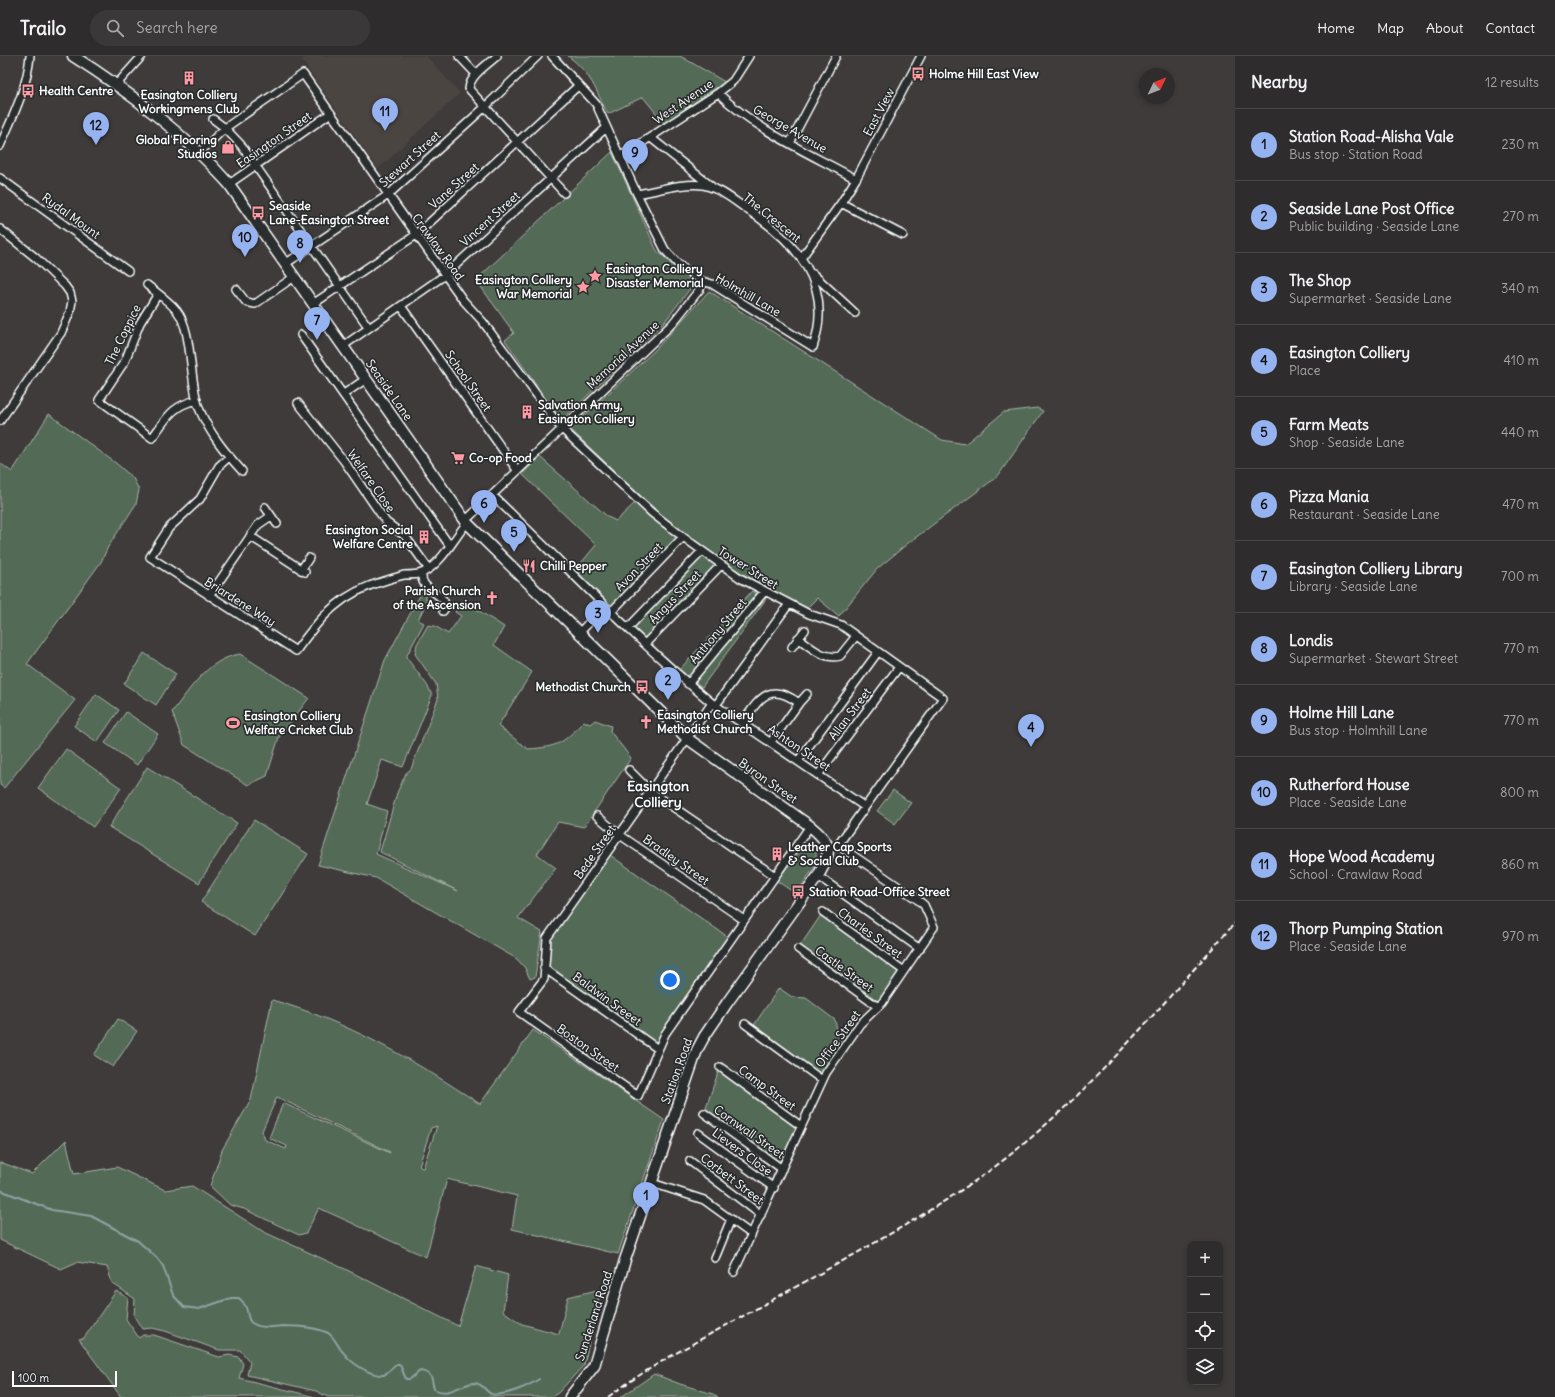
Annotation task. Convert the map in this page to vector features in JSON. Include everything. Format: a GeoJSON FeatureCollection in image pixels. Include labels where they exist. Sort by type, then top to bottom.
{"type":"FeatureCollection","features":[{"type":"Feature","properties":{"kind":"main road","name":"Seaside Lane"},"geometry":{"type":"LineString","coordinates":[[73,56],[116,86],[200,152],[229,184],[466,522],[688,739]]}},
{"type":"Feature","properties":{"kind":"main road","name":"Byron Street"},"geometry":{"type":"LineString","coordinates":[[688,739],[810,826],[822,836],[828,849]]}},
{"type":"Feature","properties":{"kind":"main road","name":"Station Road"},"geometry":{"type":"LineString","coordinates":[[625,1260],[692,1063],[704,1037],[818,876],[828,858],[828,849]]}},
{"type":"Feature","properties":{"kind":"main road","name":"Sunderland Road"},"geometry":{"type":"LineString","coordinates":[[570,1397],[594,1366],[625,1260]]}},
{"type":"Feature","properties":{"kind":"street"},"geometry":{"type":"LineString","coordinates":[[0,146],[2,135],[22,98],[29,74],[30,56]]}},
{"type":"Feature","properties":{"kind":"street"},"geometry":{"type":"LineString","coordinates":[[116,86],[142,56]]}},
{"type":"Feature","properties":{"kind":"street"},"geometry":{"type":"LineString","coordinates":[[459,56],[476,74]]}},
{"type":"Feature","properties":{"kind":"street"},"geometry":{"type":"LineString","coordinates":[[497,56],[476,74],[470,83],[469,89],[564,193]]}},
{"type":"Feature","properties":{"kind":"street","name":"Stewart Street"},"geometry":{"type":"LineString","coordinates":[[285,264],[388,194],[485,107],[538,56]]}},
{"type":"Feature","properties":{"kind":"street","name":"Holmhill Lane"},"geometry":{"type":"LineString","coordinates":[[552,56],[596,104],[637,194],[665,250],[678,264],[702,282],[712,284],[813,347]]}},
{"type":"Feature","properties":{"kind":"street","name":"West Avenue"},"geometry":{"type":"LineString","coordinates":[[620,157],[718,93],[732,81],[749,56]]}},
{"type":"Feature","properties":{"kind":"street"},"geometry":{"type":"LineString","coordinates":[[790,143],[836,56]]}},
{"type":"Feature","properties":{"kind":"street","name":"East View"},"geometry":{"type":"LineString","coordinates":[[802,257],[841,203],[856,179],[921,56]]}},
{"type":"Feature","properties":{"kind":"street","name":"Crawlaw Road"},"geometry":{"type":"LineString","coordinates":[[225,128],[303,74],[463,300],[483,322],[561,428]]}},
{"type":"Feature","properties":{"kind":"street","name":"Vane Street"},"geometry":{"type":"LineString","coordinates":[[313,304],[416,235],[579,85]]}},
{"type":"Feature","properties":{"kind":"street","name":"George Avenue"},"geometry":{"type":"LineString","coordinates":[[718,93],[758,125],[856,179]]}},
{"type":"Feature","properties":{"kind":"street","name":"Easington Street"},"geometry":{"type":"LineString","coordinates":[[229,184],[331,113]]}},
{"type":"Feature","properties":{"kind":"street"},"geometry":{"type":"LineString","coordinates":[[213,119],[225,128],[241,145],[256,165],[369,328]]}},
{"type":"Feature","properties":{"kind":"street"},"geometry":{"type":"LineString","coordinates":[[200,152],[225,128]]}},
{"type":"Feature","properties":{"kind":"street","name":"Vincent Street"},"geometry":{"type":"LineString","coordinates":[[343,346],[446,275],[606,128]]}},
{"type":"Feature","properties":{"kind":"street"},"geometry":{"type":"LineString","coordinates":[[650,138],[715,188]]}},
{"type":"Feature","properties":{"kind":"street","name":"Rydal Mount"},"geometry":{"type":"LineString","coordinates":[[0,178],[128,271]]}},
{"type":"Feature","properties":{"kind":"street","name":"The Crescent"},"geometry":{"type":"LineString","coordinates":[[637,194],[691,185],[715,188],[753,214],[782,238],[802,257],[811,272],[818,289],[820,313],[819,330],[813,347]]}},
{"type":"Feature","properties":{"kind":"street"},"geometry":{"type":"LineString","coordinates":[[841,203],[903,236]]}},
{"type":"Feature","properties":{"kind":"street"},"geometry":{"type":"LineString","coordinates":[[0,229],[36,258],[65,286],[70,293],[72,301],[70,312],[61,333],[0,421]]}},
{"type":"Feature","properties":{"kind":"street"},"geometry":{"type":"LineString","coordinates":[[811,272],[855,313]]}},
{"type":"Feature","properties":{"kind":"street"},"geometry":{"type":"LineString","coordinates":[[236,289],[246,302],[255,304],[294,276]]}},
{"type":"Feature","properties":{"kind":"street","name":"Memorial Avenue"},"geometry":{"type":"LineString","coordinates":[[422,573],[450,546],[466,522],[517,470],[672,324],[700,289],[702,282]]}},
{"type":"Feature","properties":{"kind":"street"},"geometry":{"type":"LineString","coordinates":[[147,285],[170,303],[183,319],[197,400],[208,427],[229,457],[242,471]]}},
{"type":"Feature","properties":{"kind":"street","name":"The Coppice"},"geometry":{"type":"LineString","coordinates":[[158,294],[140,324],[125,361],[99,400],[152,438],[175,408],[180,404],[197,400]]}},
{"type":"Feature","properties":{"kind":"street","name":"School Street"},"geometry":{"type":"LineString","coordinates":[[401,306],[517,470]]}},
{"type":"Feature","properties":{"kind":"street"},"geometry":{"type":"LineString","coordinates":[[301,335],[450,546]]}},
{"type":"Feature","properties":{"kind":"street"},"geometry":{"type":"LineString","coordinates":[[344,394],[366,379]]}},
{"type":"Feature","properties":{"kind":"street","name":"Welfare Close"},"geometry":{"type":"LineString","coordinates":[[298,402],[344,461],[386,522],[405,536],[428,568]]}},
{"type":"Feature","properties":{"kind":"street","name":"Tower Street"},"geometry":{"type":"LineString","coordinates":[[561,428],[652,513],[740,578],[764,592],[809,614],[841,625],[943,698],[865,807]]}},
{"type":"Feature","properties":{"kind":"street","name":"Briardene Way"},"geometry":{"type":"LineString","coordinates":[[229,457],[219,466],[200,499],[169,528],[150,557],[296,651],[323,616],[356,591],[396,578],[422,573]]}},
{"type":"Feature","properties":{"kind":"street","name":"Ashton Street"},"geometry":{"type":"LineString","coordinates":[[492,495],[611,612],[688,684],[714,704],[865,807]]}},
{"type":"Feature","properties":{"kind":"street"},"geometry":{"type":"LineString","coordinates":[[265,507],[277,524]]}},
{"type":"Feature","properties":{"kind":"street"},"geometry":{"type":"LineString","coordinates":[[209,596],[258,525],[271,516]]}},
{"type":"Feature","properties":{"kind":"street"},"geometry":{"type":"LineString","coordinates":[[250,536],[303,571],[308,558]]}},
{"type":"Feature","properties":{"kind":"street","name":"Avon Street"},"geometry":{"type":"LineString","coordinates":[[611,612],[683,537]]}},
{"type":"Feature","properties":{"kind":"street"},"geometry":{"type":"LineString","coordinates":[[628,628],[702,551]]}},
{"type":"Feature","properties":{"kind":"street","name":"Angus Street"},"geometry":{"type":"LineString","coordinates":[[645,644],[721,564]]}},
{"type":"Feature","properties":{"kind":"street"},"geometry":{"type":"LineString","coordinates":[[422,573],[421,580],[423,585],[444,601],[445,608],[443,611]]}},
{"type":"Feature","properties":{"kind":"street","name":"Anthony Street"},"geometry":{"type":"LineString","coordinates":[[688,684],[764,592]]}},
{"type":"Feature","properties":{"kind":"street","name":"Bede Street"},"geometry":{"type":"LineString","coordinates":[[525,1017],[519,1012],[544,980],[547,938],[688,739],[789,604]]}},
{"type":"Feature","properties":{"kind":"street"},"geometry":{"type":"LineString","coordinates":[[579,632],[605,606]]}},
{"type":"Feature","properties":{"kind":"street"},"geometry":{"type":"LineString","coordinates":[[792,647],[804,630]]}},
{"type":"Feature","properties":{"kind":"street"},"geometry":{"type":"LineString","coordinates":[[798,638],[815,651],[833,658],[840,656],[856,636]]}},
{"type":"Feature","properties":{"kind":"street"},"geometry":{"type":"LineString","coordinates":[[798,761],[878,652]]}},
{"type":"Feature","properties":{"kind":"street","name":"Allan Street"},"geometry":{"type":"LineString","coordinates":[[818,775],[899,667]]}},
{"type":"Feature","properties":{"kind":"street"},"geometry":{"type":"LineString","coordinates":[[742,722],[758,700],[764,695],[772,692],[784,693],[799,703]]}},
{"type":"Feature","properties":{"kind":"street"},"geometry":{"type":"LineString","coordinates":[[771,742],[807,694]]}},
{"type":"Feature","properties":{"kind":"street"},"geometry":{"type":"LineString","coordinates":[[629,770],[651,792],[775,876]]}},
{"type":"Feature","properties":{"kind":"street"},"geometry":{"type":"LineString","coordinates":[[828,849],[838,845],[865,807]]}},
{"type":"Feature","properties":{"kind":"street","name":"Bradley Street"},"geometry":{"type":"LineString","coordinates":[[597,816],[620,835],[744,920]]}},
{"type":"Feature","properties":{"kind":"street"},"geometry":{"type":"LineString","coordinates":[[658,1049],[672,1024],[810,826]]}},
{"type":"Feature","properties":{"kind":"street","name":"Office Street"},"geometry":{"type":"LineString","coordinates":[[734,1272],[774,1188],[822,1080],[860,1024],[878,1007],[904,972],[934,927],[924,905],[838,845]]}},
{"type":"Feature","properties":{"kind":"street"},"geometry":{"type":"LineString","coordinates":[[818,876],[920,949]]}},
{"type":"Feature","properties":{"kind":"street","name":"Charles Street"},"geometry":{"type":"LineString","coordinates":[[823,912],[904,972]]}},
{"type":"Feature","properties":{"kind":"street","name":"Castle Street"},"geometry":{"type":"LineString","coordinates":[[798,949],[878,1007]]}},
{"type":"Feature","properties":{"kind":"street","name":"Baldwin Sreeet"},"geometry":{"type":"LineString","coordinates":[[544,968],[658,1049]]}},
{"type":"Feature","properties":{"kind":"street","name":"Boston Street"},"geometry":{"type":"LineString","coordinates":[[525,1017],[638,1096],[658,1049]]}},
{"type":"Feature","properties":{"kind":"street"},"geometry":{"type":"LineString","coordinates":[[746,1024],[822,1080]]}},
{"type":"Feature","properties":{"kind":"street","name":"Camp Street"},"geometry":{"type":"LineString","coordinates":[[720,1067],[801,1126]]}},
{"type":"Feature","properties":{"kind":"street","name":"Cornwall Street"},"geometry":{"type":"LineString","coordinates":[[704,1113],[782,1169]]}},
{"type":"Feature","properties":{"kind":"street","name":"Lievers Close"},"geometry":{"type":"LineString","coordinates":[[698,1133],[774,1188]]}},
{"type":"Feature","properties":{"kind":"street","name":"Corbett Street"},"geometry":{"type":"LineString","coordinates":[[690,1161],[761,1215]]}},
{"type":"Feature","properties":{"kind":"street"},"geometry":{"type":"LineString","coordinates":[[652,1183],[704,1200],[751,1234]]}},
{"type":"Feature","properties":{"kind":"street"},"geometry":{"type":"LineString","coordinates":[[715,1258],[731,1219]]}},
{"type":"Feature","properties":{"kind":"shaded area"},"geometry":{"type":"Polygon","coordinates":[[[308,56],[426,56],[460,93],[378,169],[302,60],[308,56]]]}},
{"type":"Feature","properties":{"kind":"green space"},"geometry":{"type":"Polygon","coordinates":[[[568,56],[680,56],[725,82],[664,123],[643,97],[608,114],[588,76],[576,62],[568,56]]]}},
{"type":"Feature","properties":{"kind":"green space"},"geometry":{"type":"Polygon","coordinates":[[[612,152],[657,251],[688,277],[693,285],[666,320],[561,421],[505,340],[514,333],[476,280],[612,152]]]}},
{"type":"Feature","properties":{"kind":"green space"},"geometry":{"type":"Polygon","coordinates":[[[709,291],[942,440],[965,444],[1004,412],[1037,408],[1043,411],[998,476],[907,544],[877,569],[839,616],[817,598],[807,608],[753,580],[684,533],[655,509],[570,429],[655,350],[709,291]]]}},
{"type":"Feature","properties":{"kind":"green space"},"geometry":{"type":"Polygon","coordinates":[[[49,414],[117,464],[133,478],[139,490],[136,504],[108,547],[101,562],[27,664],[75,700],[4,788],[0,785],[0,463],[12,472],[49,414]]]}},
{"type":"Feature","properties":{"kind":"green space"},"geometry":{"type":"Polygon","coordinates":[[[540,457],[608,517],[616,521],[638,500],[683,537],[611,612],[572,574],[596,545],[522,474],[540,457]]]}},
{"type":"Feature","properties":{"kind":"green space"},"geometry":{"type":"Polygon","coordinates":[[[702,551],[721,565],[645,644],[628,628],[702,551]]]}},
{"type":"Feature","properties":{"kind":"green space"},"geometry":{"type":"Polygon","coordinates":[[[423,590],[427,601],[418,620],[424,623],[406,657],[427,685],[432,695],[403,767],[382,760],[367,804],[387,811],[376,854],[458,891],[380,852],[397,793],[406,773],[411,769],[438,699],[436,684],[415,654],[417,644],[428,625],[435,626],[448,634],[461,616],[455,612],[462,600],[504,627],[494,645],[532,672],[498,726],[528,749],[554,745],[565,739],[584,721],[590,724],[595,720],[611,726],[610,731],[631,758],[584,827],[558,822],[537,854],[556,868],[518,918],[542,932],[535,977],[530,979],[525,968],[517,959],[376,878],[318,865],[385,660],[423,590]]]}},
{"type":"Feature","properties":{"kind":"green space"},"geometry":{"type":"Polygon","coordinates":[[[752,591],[766,599],[702,687],[679,670],[752,591]]]}},
{"type":"Feature","properties":{"kind":"green space"},"geometry":{"type":"Polygon","coordinates":[[[144,653],[176,674],[156,705],[124,684],[144,653]]]}},
{"type":"Feature","properties":{"kind":"green space","name":"Easington Colliery Welfare Cricket Club"},"geometry":{"type":"Polygon","coordinates":[[[240,654],[309,698],[279,737],[267,776],[248,785],[184,745],[172,712],[193,684],[209,668],[229,657],[240,654]]]}},
{"type":"Feature","properties":{"kind":"green space"},"geometry":{"type":"Polygon","coordinates":[[[96,694],[119,710],[97,742],[74,726],[96,694]]]}},
{"type":"Feature","properties":{"kind":"green space"},"geometry":{"type":"Polygon","coordinates":[[[126,712],[158,734],[137,765],[105,743],[126,712]]]}},
{"type":"Feature","properties":{"kind":"green space"},"geometry":{"type":"Polygon","coordinates":[[[66,749],[121,788],[93,827],[38,788],[66,749]]]}},
{"type":"Feature","properties":{"kind":"green space"},"geometry":{"type":"Polygon","coordinates":[[[147,767],[237,823],[199,883],[109,827],[147,767]]]}},
{"type":"Feature","properties":{"kind":"green space"},"geometry":{"type":"Polygon","coordinates":[[[893,790],[911,803],[895,824],[877,811],[893,790]]]}},
{"type":"Feature","properties":{"kind":"green space"},"geometry":{"type":"Polygon","coordinates":[[[254,820],[308,854],[255,936],[201,902],[254,820]]]}},
{"type":"Feature","properties":{"kind":"green space"},"geometry":{"type":"Polygon","coordinates":[[[807,845],[816,849],[816,865],[796,894],[777,881],[802,847],[807,845]]]}},
{"type":"Feature","properties":{"kind":"green space"},"geometry":{"type":"Polygon","coordinates":[[[607,853],[731,939],[658,1049],[544,968],[547,938],[607,853]]]}},
{"type":"Feature","properties":{"kind":"green space"},"geometry":{"type":"Polygon","coordinates":[[[823,912],[904,971],[878,1007],[798,949],[823,912]]]}},
{"type":"Feature","properties":{"kind":"green space"},"geometry":{"type":"Polygon","coordinates":[[[779,988],[792,997],[806,998],[835,1020],[837,1030],[850,1039],[824,1076],[754,1025],[779,988]]]}},
{"type":"Feature","properties":{"kind":"green space"},"geometry":{"type":"Polygon","coordinates":[[[272,1000],[327,1019],[380,1044],[431,1073],[480,1104],[533,1030],[664,1120],[618,1254],[512,1229],[517,1196],[447,1179],[426,1257],[319,1208],[306,1233],[299,1235],[244,1209],[230,1205],[210,1186],[222,1150],[251,1100],[272,1000]],[[277,1097],[262,1131],[265,1140],[286,1149],[287,1146],[269,1138],[283,1103],[390,1153],[390,1152],[277,1097]],[[437,1126],[431,1128],[419,1166],[422,1168],[423,1168],[437,1126]]]}},
{"type":"Feature","properties":{"kind":"green space"},"geometry":{"type":"Polygon","coordinates":[[[118,1019],[137,1031],[113,1067],[94,1055],[118,1019]]]}},
{"type":"Feature","properties":{"kind":"green space"},"geometry":{"type":"Polygon","coordinates":[[[720,1067],[801,1126],[782,1169],[704,1113],[720,1067]]]}},
{"type":"Feature","properties":{"kind":"green space"},"geometry":{"type":"Polygon","coordinates":[[[66,1140],[74,1174],[117,1167],[165,1190],[192,1186],[264,1232],[345,1269],[458,1326],[476,1266],[508,1275],[503,1311],[522,1324],[559,1334],[568,1297],[601,1289],[584,1365],[559,1392],[552,1397],[328,1397],[316,1391],[247,1375],[250,1362],[240,1350],[219,1350],[165,1331],[152,1328],[142,1329],[134,1316],[135,1299],[112,1283],[107,1267],[77,1262],[61,1269],[0,1240],[0,1162],[32,1174],[66,1140]]]}},
{"type":"Feature","properties":{"kind":"green space"},"geometry":{"type":"Polygon","coordinates":[[[116,1291],[128,1298],[126,1319],[139,1338],[143,1335],[154,1335],[219,1357],[229,1355],[239,1357],[243,1364],[239,1378],[315,1397],[121,1397],[79,1339],[84,1338],[116,1291]]]}},
{"type":"Feature","properties":{"kind":"green space"},"geometry":{"type":"Polygon","coordinates":[[[654,1374],[713,1394],[718,1397],[621,1397],[654,1374]]]}},
{"type":"Feature","properties":{"kind":"waterway"},"geometry":{"type":"LineString","coordinates":[[0,1190],[52,1210],[91,1216],[138,1241],[157,1258],[163,1266],[173,1295],[184,1307],[199,1309],[231,1298],[239,1298],[247,1309],[250,1321],[256,1325],[263,1327],[293,1326],[318,1329],[328,1333],[346,1356],[361,1368],[379,1375],[384,1375],[396,1365],[400,1365],[406,1379],[410,1379],[420,1371],[428,1373],[431,1377],[434,1389],[439,1391],[444,1392],[454,1390],[468,1384],[476,1383],[481,1385],[491,1394],[496,1395],[516,1390],[539,1379]]}},
{"type":"Feature","properties":{"kind":"railway"},"geometry":{"type":"LineString","coordinates":[[608,1397],[641,1374],[675,1354],[914,1220],[969,1185],[1007,1157],[1077,1096],[1142,1028],[1235,923]]}},
{"type":"Feature","properties":{"kind":"place","name":"Holme Hill East View"},"geometry":{"type":"Point","coordinates":[918,74]}},
{"type":"Feature","properties":{"kind":"place","name":"Easington Colliery Workingmens Club"},"geometry":{"type":"Point","coordinates":[189,78]}},
{"type":"Feature","properties":{"kind":"place","name":"Health Centre"},"geometry":{"type":"Point","coordinates":[28,91]}},
{"type":"Feature","properties":{"kind":"place","name":"Hope Wood Academy"},"geometry":{"type":"Point","coordinates":[385,131]}},
{"type":"Feature","properties":{"kind":"place","name":"Thorp Pumping Station"},"geometry":{"type":"Point","coordinates":[96,145]}},
{"type":"Feature","properties":{"kind":"place","name":"Global Flooring Studios"},"geometry":{"type":"Point","coordinates":[228,147]}},
{"type":"Feature","properties":{"kind":"place","name":"Holme Hill Lane"},"geometry":{"type":"Point","coordinates":[635,172]}},
{"type":"Feature","properties":{"kind":"place","name":"Seaside Lane-Easington Street"},"geometry":{"type":"Point","coordinates":[258,213]}},
{"type":"Feature","properties":{"kind":"place","name":"Rutherford House"},"geometry":{"type":"Point","coordinates":[245,257]}},
{"type":"Feature","properties":{"kind":"place","name":"Londis"},"geometry":{"type":"Point","coordinates":[300,263]}},
{"type":"Feature","properties":{"kind":"place","name":"Easington Colliery Disaster Memorial"},"geometry":{"type":"Point","coordinates":[595,276]}},
{"type":"Feature","properties":{"kind":"place","name":"Easington Colliery War Memorial"},"geometry":{"type":"Point","coordinates":[583,287]}},
{"type":"Feature","properties":{"kind":"place","name":"Easington Colliery Library"},"geometry":{"type":"Point","coordinates":[317,340]}},
{"type":"Feature","properties":{"kind":"place","name":"Salvation Army, Easington Colliery"},"geometry":{"type":"Point","coordinates":[527,412]}},
{"type":"Feature","properties":{"kind":"place","name":"Co-op Food"},"geometry":{"type":"Point","coordinates":[458,458]}},
{"type":"Feature","properties":{"kind":"place","name":"Pizza Mania"},"geometry":{"type":"Point","coordinates":[484,523]}},
{"type":"Feature","properties":{"kind":"place","name":"Easington Social Welfare Centre"},"geometry":{"type":"Point","coordinates":[424,537]}},
{"type":"Feature","properties":{"kind":"place","name":"Farm Meats"},"geometry":{"type":"Point","coordinates":[514,552]}},
{"type":"Feature","properties":{"kind":"place","name":"Chilli Pepper"},"geometry":{"type":"Point","coordinates":[529,566]}},
{"type":"Feature","properties":{"kind":"place","name":"Parish Church of the Ascension"},"geometry":{"type":"Point","coordinates":[492,598]}},
{"type":"Feature","properties":{"kind":"place","name":"The Shop"},"geometry":{"type":"Point","coordinates":[598,633]}},
{"type":"Feature","properties":{"kind":"place","name":"Methodist Church"},"geometry":{"type":"Point","coordinates":[642,687]}},
{"type":"Feature","properties":{"kind":"place","name":"Seaside Lane Post Office"},"geometry":{"type":"Point","coordinates":[668,700]}},
{"type":"Feature","properties":{"kind":"place","name":"Easington Colliery Methodist Church"},"geometry":{"type":"Point","coordinates":[646,722]}},
{"type":"Feature","properties":{"kind":"place","name":"Easington Colliery Welfare Cricket Club"},"geometry":{"type":"Point","coordinates":[233,723]}},
{"type":"Feature","properties":{"kind":"place","name":"Easington Colliery"},"geometry":{"type":"Point","coordinates":[1031,747]}},
{"type":"Feature","properties":{"kind":"place","name":"Leather Cap Sports & Social Club"},"geometry":{"type":"Point","coordinates":[777,854]}},
{"type":"Feature","properties":{"kind":"place","name":"Station Road-Office Street"},"geometry":{"type":"Point","coordinates":[798,892]}},
{"type":"Feature","properties":{"kind":"place","name":"Station Road-Alisha Vale"},"geometry":{"type":"Point","coordinates":[646,1215]}},
{"type":"Feature","properties":{"kind":"district","name":"Easington Colliery"},"geometry":{"type":"Point","coordinates":[658,794]}}]}
